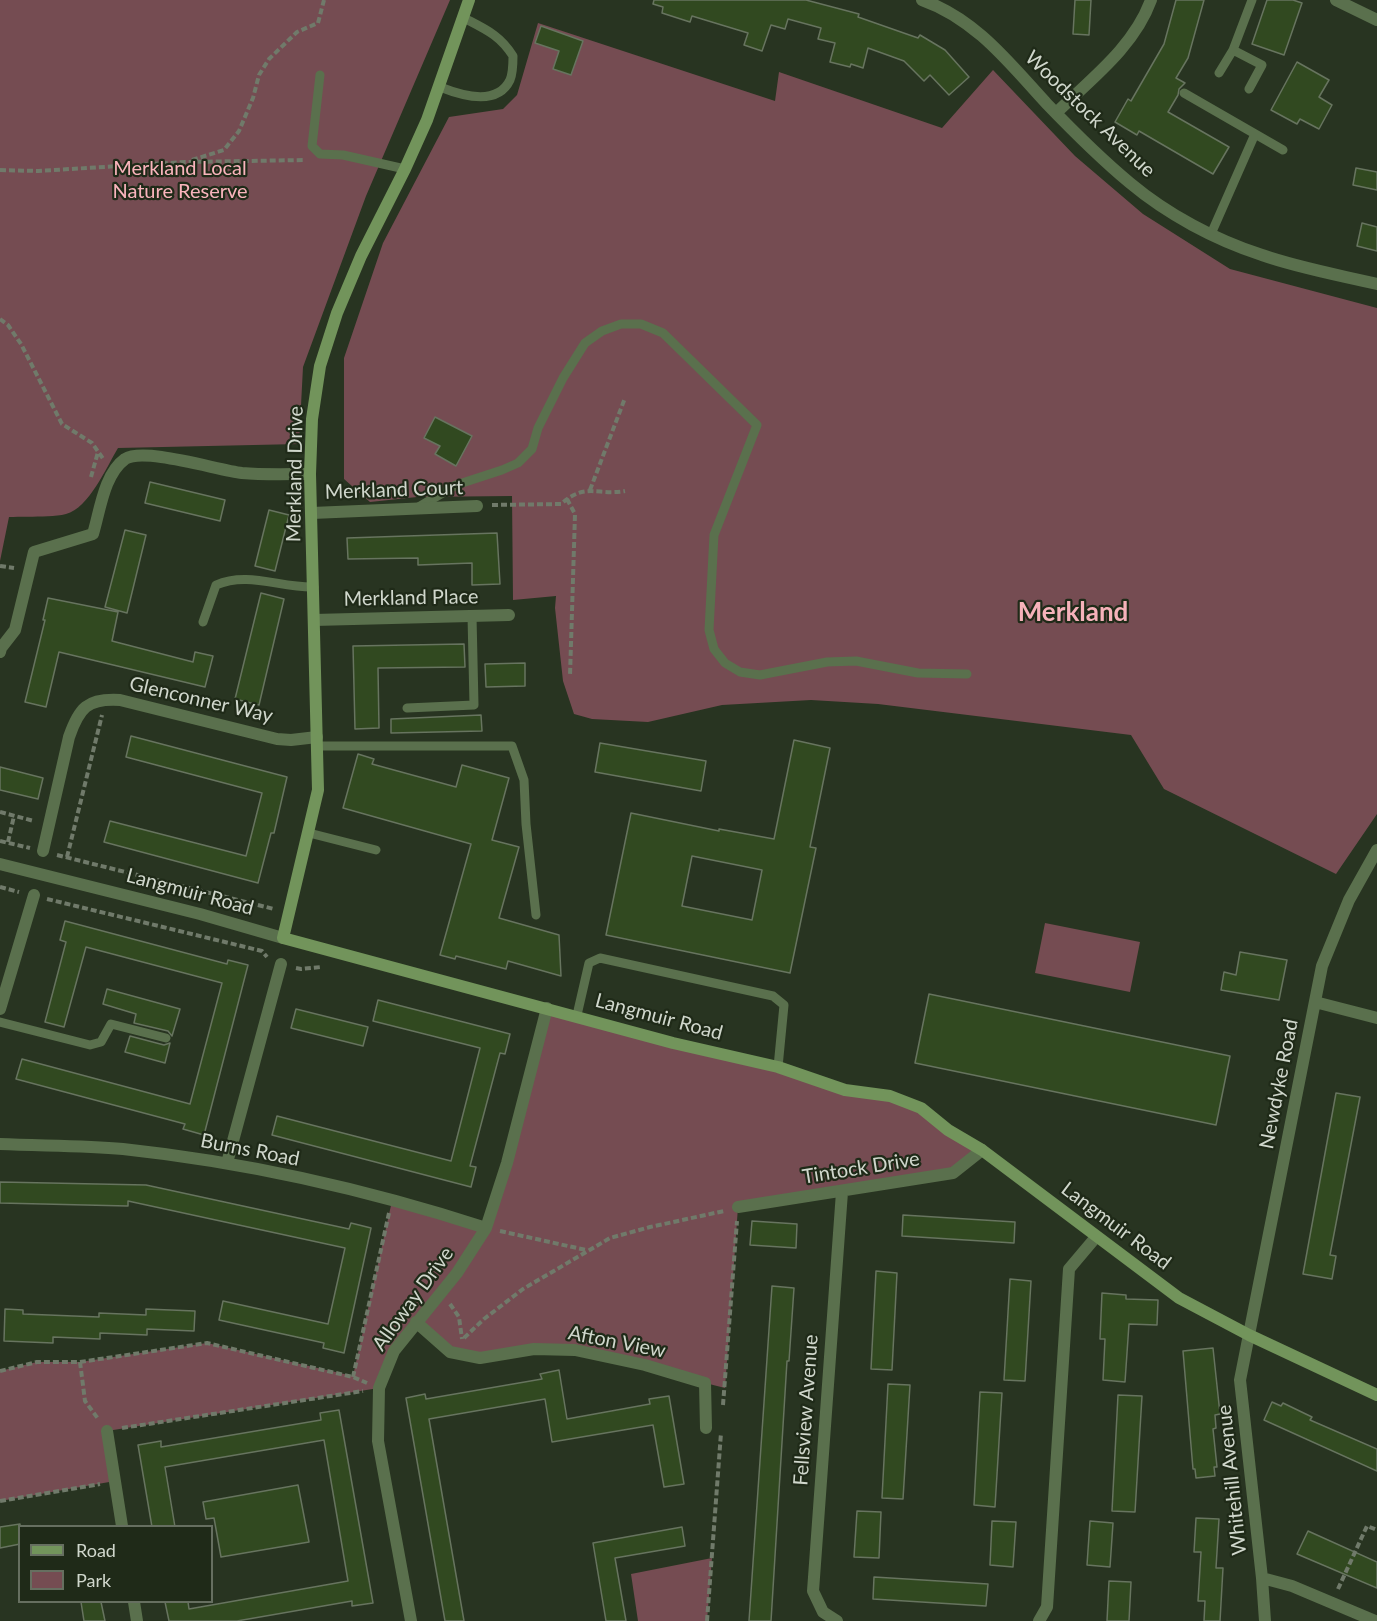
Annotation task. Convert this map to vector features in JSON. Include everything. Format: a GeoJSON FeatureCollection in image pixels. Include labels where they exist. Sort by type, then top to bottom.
{"type":"FeatureCollection","features":[{"type":"Feature","properties":{"kind":"street","name":"Merkland Drive"},"geometry":{"type":"LineString","coordinates":[[283,938],[318,790],[310,474],[312,419],[320,366],[337,313],[361,256],[405,169],[440,87],[469,0]]}},
{"type":"Feature","properties":{"kind":"street"},"geometry":{"type":"LineString","coordinates":[[1056,113],[1133,36],[1151,0]]}},
{"type":"Feature","properties":{"kind":"street"},"geometry":{"type":"LineString","coordinates":[[1336,0],[1377,20]]}},
{"type":"Feature","properties":{"kind":"street","name":"Woodstock Avenue"},"geometry":{"type":"LineString","coordinates":[[929,1],[961,18],[993,45],[1056,113],[1130,183],[1166,209],[1211,234],[1262,255],[1377,284]]}},
{"type":"Feature","properties":{"kind":"street"},"geometry":{"type":"LineString","coordinates":[[0,652],[15,630],[34,552],[93,534],[108,484],[115,469],[126,459],[143,455],[244,473],[310,474]]}},
{"type":"Feature","properties":{"kind":"street","name":"Merkland Court"},"geometry":{"type":"LineString","coordinates":[[312,513],[477,506]]}},
{"type":"Feature","properties":{"kind":"street","name":"Merkland Place"},"geometry":{"type":"LineString","coordinates":[[314,620],[508,615]]}},
{"type":"Feature","properties":{"kind":"street","name":"Glenconner Way"},"geometry":{"type":"LineString","coordinates":[[43,851],[69,737],[79,712],[98,700],[120,700],[278,739],[318,742]]}},
{"type":"Feature","properties":{"kind":"street","name":"Newdyke Road"},"geometry":{"type":"LineString","coordinates":[[1249,1335],[1322,966],[1349,900],[1377,850]]}},
{"type":"Feature","properties":{"kind":"street","name":"Langmuir Road"},"geometry":{"type":"LineString","coordinates":[[0,864],[178,908],[673,1042],[778,1067],[845,1090],[890,1096],[921,1108],[948,1130],[982,1150],[1179,1298],[1249,1335],[1377,1395]]}},
{"type":"Feature","properties":{"kind":"street"},"geometry":{"type":"LineString","coordinates":[[0,1009],[34,896]]}},
{"type":"Feature","properties":{"kind":"street"},"geometry":{"type":"LineString","coordinates":[[227,1163],[281,964]]}},
{"type":"Feature","properties":{"kind":"street"},"geometry":{"type":"LineString","coordinates":[[1315,1002],[1377,1018]]}},
{"type":"Feature","properties":{"kind":"street","name":"Alloway Drive"},"geometry":{"type":"LineString","coordinates":[[411,1621],[378,1441],[379,1388],[394,1352],[457,1273],[486,1228],[505,1173],[547,1008]]}},
{"type":"Feature","properties":{"kind":"street","name":"Burns Road"},"geometry":{"type":"LineString","coordinates":[[0,1144],[120,1149],[227,1163],[443,1213],[486,1228]]}},
{"type":"Feature","properties":{"kind":"street","name":"Tintock Drive"},"geometry":{"type":"LineString","coordinates":[[738,1207],[953,1173],[982,1150]]}},
{"type":"Feature","properties":{"kind":"street","name":"Fellsview Avenue"},"geometry":{"type":"LineString","coordinates":[[837,1621],[823,1612],[813,1591],[842,1192]]}},
{"type":"Feature","properties":{"kind":"street"},"geometry":{"type":"LineString","coordinates":[[1040,1621],[1047,1607],[1069,1269],[1096,1237]]}},
{"type":"Feature","properties":{"kind":"street"},"geometry":{"type":"LineString","coordinates":[[416,1322],[450,1352]]}},
{"type":"Feature","properties":{"kind":"street","name":"Whitehill Avenue"},"geometry":{"type":"LineString","coordinates":[[1249,1335],[1240,1380],[1265,1621]]}},
{"type":"Feature","properties":{"kind":"street","name":"Afton View"},"geometry":{"type":"LineString","coordinates":[[450,1352],[480,1358],[534,1349],[575,1350],[645,1365],[705,1383],[706,1428]]}},
{"type":"Feature","properties":{"kind":"street"},"geometry":{"type":"LineString","coordinates":[[106,1431],[122,1525]]}},
{"type":"Feature","properties":{"kind":"street"},"geometry":{"type":"LineString","coordinates":[[1262,1578],[1292,1586],[1375,1621]]}},
{"type":"Feature","properties":{"kind":"street"},"geometry":{"type":"LineString","coordinates":[[134,1603],[137,1621]]}},
{"type":"Feature","properties":{"kind":"lane"},"geometry":{"type":"LineString","coordinates":[[1219,73],[1233,50],[1252,0]]}},
{"type":"Feature","properties":{"kind":"lane"},"geometry":{"type":"LineString","coordinates":[[440,87],[463,96],[477,98],[501,91],[510,80],[513,56],[506,45],[497,36],[464,18]]}},
{"type":"Feature","properties":{"kind":"lane"},"geometry":{"type":"LineString","coordinates":[[1233,50],[1262,65],[1249,89]]}},
{"type":"Feature","properties":{"kind":"lane"},"geometry":{"type":"LineString","coordinates":[[320,75],[312,146],[320,154],[344,155],[405,169]]}},
{"type":"Feature","properties":{"kind":"lane"},"geometry":{"type":"LineString","coordinates":[[1184,93],[1283,150]]}},
{"type":"Feature","properties":{"kind":"lane"},"geometry":{"type":"LineString","coordinates":[[1211,234],[1255,134]]}},
{"type":"Feature","properties":{"kind":"lane"},"geometry":{"type":"LineString","coordinates":[[417,508],[456,485],[518,463],[532,449],[538,428],[563,378],[585,344],[603,330],[621,324],[641,324],[663,333],[757,425],[714,535],[710,630],[714,649],[725,663],[740,672],[760,675],[828,662],[856,661],[918,673],[967,674]]}},
{"type":"Feature","properties":{"kind":"lane"},"geometry":{"type":"LineString","coordinates":[[203,622],[216,585],[228,580],[265,581],[296,588],[314,587]]}},
{"type":"Feature","properties":{"kind":"lane"},"geometry":{"type":"LineString","coordinates":[[407,708],[474,705],[472,616]]}},
{"type":"Feature","properties":{"kind":"lane"},"geometry":{"type":"LineString","coordinates":[[318,742],[512,746],[524,780],[526,824],[536,915]]}},
{"type":"Feature","properties":{"kind":"lane"},"geometry":{"type":"LineString","coordinates":[[309,832],[376,850]]}},
{"type":"Feature","properties":{"kind":"lane"},"geometry":{"type":"LineString","coordinates":[[577,1015],[589,963],[600,958],[773,996],[784,1005],[778,1067]]}},
{"type":"Feature","properties":{"kind":"lane"},"geometry":{"type":"LineString","coordinates":[[0,1022],[90,1046],[101,1042],[111,1023],[166,1038]]}},
{"type":"Feature","properties":{"kind":"path"},"geometry":{"type":"LineString","coordinates":[[185,162],[224,150],[239,131],[253,98],[259,75],[269,59],[297,32],[318,23],[324,0]]}},
{"type":"Feature","properties":{"kind":"path"},"geometry":{"type":"LineString","coordinates":[[0,170],[38,171],[185,162],[301,161],[320,154]]}},
{"type":"Feature","properties":{"kind":"path"},"geometry":{"type":"LineString","coordinates":[[0,319],[21,344],[62,424],[92,443],[106,462],[115,469]]}},
{"type":"Feature","properties":{"kind":"path"},"geometry":{"type":"LineString","coordinates":[[590,490],[625,398]]}},
{"type":"Feature","properties":{"kind":"path"},"geometry":{"type":"LineString","coordinates":[[499,505],[561,504],[572,494],[590,490],[625,492]]}},
{"type":"Feature","properties":{"kind":"path"},"geometry":{"type":"LineString","coordinates":[[567,499],[575,514],[570,676]]}},
{"type":"Feature","properties":{"kind":"path"},"geometry":{"type":"LineString","coordinates":[[67,857],[105,699]]}},
{"type":"Feature","properties":{"kind":"path"},"geometry":{"type":"LineString","coordinates":[[8,842],[14,816]]}},
{"type":"Feature","properties":{"kind":"path"},"geometry":{"type":"LineString","coordinates":[[0,841],[289,913]]}},
{"type":"Feature","properties":{"kind":"path"},"geometry":{"type":"LineString","coordinates":[[353,1377],[392,1201]]}},
{"type":"Feature","properties":{"kind":"path"},"geometry":{"type":"LineString","coordinates":[[450,1352],[484,1319],[523,1289],[610,1238],[738,1207],[723,1411]]}},
{"type":"Feature","properties":{"kind":"path"},"geometry":{"type":"LineString","coordinates":[[486,1228],[587,1250]]}},
{"type":"Feature","properties":{"kind":"path"},"geometry":{"type":"LineString","coordinates":[[442,1291],[459,1317],[462,1340]]}},
{"type":"Feature","properties":{"kind":"path"},"geometry":{"type":"LineString","coordinates":[[0,1371],[37,1362],[80,1362],[207,1343],[353,1377],[379,1388]]}},
{"type":"Feature","properties":{"kind":"path"},"geometry":{"type":"LineString","coordinates":[[80,1362],[85,1401],[106,1431],[379,1388]]}},
{"type":"Feature","properties":{"kind":"path"},"geometry":{"type":"LineString","coordinates":[[707,1621],[722,1422]]}},
{"type":"Feature","properties":{"kind":"path"},"geometry":{"type":"LineString","coordinates":[[0,1501],[115,1481]]}},
{"type":"Feature","properties":{"kind":"path"},"geometry":{"type":"LineString","coordinates":[[1332,1603],[1367,1526],[1377,1530]]}},
{"type":"Feature","properties":{"kind":"green space","name":"Merkland Local Nature Reserve"},"geometry":{"type":"Polygon","coordinates":[[[0,0],[450,0],[366,196],[303,367],[299,444],[118,448],[89,496],[74,510],[53,516],[9,517],[0,561],[0,0]]]}},
{"type":"Feature","properties":{"kind":"green space"},"geometry":{"type":"Polygon","coordinates":[[[538,23],[775,101],[779,72],[942,128],[993,70],[1075,156],[1143,214],[1230,269],[1377,308],[1377,814],[1336,874],[1164,789],[1131,735],[878,704],[811,700],[722,705],[648,722],[592,719],[574,714],[563,681],[555,608],[556,596],[513,600],[512,496],[417,497],[370,502],[344,479],[344,358],[383,243],[449,117],[503,109],[517,95],[538,23]]]}},
{"type":"Feature","properties":{"kind":"green space"},"geometry":{"type":"Polygon","coordinates":[[[1045,923],[1140,942],[1130,992],[1035,973],[1045,923]]]}},
{"type":"Feature","properties":{"kind":"green space"},"geometry":{"type":"Polygon","coordinates":[[[547,1008],[890,1096],[982,1150],[953,1173],[738,1207],[725,1388],[575,1350],[480,1358],[450,1352],[416,1322],[379,1388],[107,1431],[115,1481],[0,1501],[0,1371],[37,1362],[80,1362],[207,1343],[353,1376],[392,1201],[486,1228],[547,1008]]]}},
{"type":"Feature","properties":{"kind":"green space"},"geometry":{"type":"Polygon","coordinates":[[[712,1558],[707,1621],[638,1621],[631,1574],[712,1558]]]}},
{"type":"Feature","properties":{"kind":"building"},"geometry":{"type":"Polygon","coordinates":[[[654,0],[806,0],[859,14],[858,17],[918,38],[920,35],[945,50],[969,77],[949,95],[930,75],[924,81],[904,61],[868,48],[863,68],[830,62],[835,43],[818,39],[821,28],[788,19],[785,29],[771,25],[762,51],[744,45],[748,33],[692,16],[690,22],[662,13],[663,7],[653,4],[654,0]]]}},
{"type":"Feature","properties":{"kind":"building"},"geometry":{"type":"Polygon","coordinates":[[[1075,0],[1091,0],[1089,35],[1073,34],[1075,0]]]}},
{"type":"Feature","properties":{"kind":"building"},"geometry":{"type":"Polygon","coordinates":[[[1176,0],[1204,0],[1188,58],[1176,78],[1185,83],[1179,89],[1168,112],[1229,147],[1213,174],[1139,131],[1137,135],[1115,122],[1128,99],[1131,101],[1164,44],[1176,0]]]}},
{"type":"Feature","properties":{"kind":"building"},"geometry":{"type":"Polygon","coordinates":[[[1267,0],[1293,0],[1302,3],[1284,55],[1252,44],[1267,0]]]}},
{"type":"Feature","properties":{"kind":"building"},"geometry":{"type":"Polygon","coordinates":[[[541,26],[583,41],[571,75],[553,69],[559,51],[535,43],[541,26]]]}},
{"type":"Feature","properties":{"kind":"building"},"geometry":{"type":"Polygon","coordinates":[[[1297,62],[1329,80],[1319,97],[1332,105],[1319,129],[1300,119],[1297,124],[1271,110],[1297,62]]]}},
{"type":"Feature","properties":{"kind":"building"},"geometry":{"type":"Polygon","coordinates":[[[1356,168],[1377,172],[1377,190],[1353,185],[1356,168]]]}},
{"type":"Feature","properties":{"kind":"building"},"geometry":{"type":"Polygon","coordinates":[[[1362,223],[1377,227],[1377,251],[1357,246],[1362,223]]]}},
{"type":"Feature","properties":{"kind":"building"},"geometry":{"type":"Polygon","coordinates":[[[435,417],[472,436],[456,466],[435,454],[440,446],[424,438],[435,417]]]}},
{"type":"Feature","properties":{"kind":"building"},"geometry":{"type":"Polygon","coordinates":[[[150,482],[225,500],[220,521],[145,503],[150,482]]]}},
{"type":"Feature","properties":{"kind":"building"},"geometry":{"type":"Polygon","coordinates":[[[269,510],[289,515],[275,571],[255,566],[269,510]]]}},
{"type":"Feature","properties":{"kind":"building"},"geometry":{"type":"Polygon","coordinates":[[[125,530],[146,535],[127,613],[105,607],[125,530]]]}},
{"type":"Feature","properties":{"kind":"building"},"geometry":{"type":"Polygon","coordinates":[[[497,533],[500,584],[472,585],[472,563],[418,565],[418,558],[348,559],[347,538],[497,533]]]}},
{"type":"Feature","properties":{"kind":"building"},"geometry":{"type":"Polygon","coordinates":[[[261,593],[284,599],[259,705],[235,699],[261,593]]]}},
{"type":"Feature","properties":{"kind":"building"},"geometry":{"type":"Polygon","coordinates":[[[48,598],[118,612],[112,641],[193,662],[195,652],[213,656],[205,687],[59,652],[46,707],[25,702],[45,620],[43,620],[48,598]]]}},
{"type":"Feature","properties":{"kind":"building"},"geometry":{"type":"Polygon","coordinates":[[[464,644],[465,667],[378,668],[379,728],[355,729],[353,646],[464,644]]]}},
{"type":"Feature","properties":{"kind":"building"},"geometry":{"type":"Polygon","coordinates":[[[525,663],[525,686],[486,687],[485,664],[525,663]]]}},
{"type":"Feature","properties":{"kind":"building"},"geometry":{"type":"Polygon","coordinates":[[[481,715],[482,731],[391,733],[391,719],[481,715]]]}},
{"type":"Feature","properties":{"kind":"building"},"geometry":{"type":"Polygon","coordinates":[[[131,736],[287,777],[274,833],[271,833],[258,883],[104,842],[110,821],[246,856],[262,793],[126,757],[131,736]]]}},
{"type":"Feature","properties":{"kind":"building"},"geometry":{"type":"Polygon","coordinates":[[[794,740],[830,748],[810,847],[816,848],[790,973],[606,935],[631,813],[719,831],[719,829],[774,839],[794,740]],[[692,856],[682,906],[752,920],[762,870],[692,856]]]}},
{"type":"Feature","properties":{"kind":"building"},"geometry":{"type":"Polygon","coordinates":[[[600,743],[706,761],[701,791],[595,772],[600,743]]]}},
{"type":"Feature","properties":{"kind":"building"},"geometry":{"type":"Polygon","coordinates":[[[358,754],[374,759],[372,764],[456,787],[462,765],[509,778],[492,840],[519,847],[499,918],[559,935],[561,976],[508,961],[506,969],[456,956],[455,959],[440,955],[471,844],[343,808],[358,754]]]}},
{"type":"Feature","properties":{"kind":"building"},"geometry":{"type":"Polygon","coordinates":[[[0,767],[43,778],[38,799],[0,790],[0,767]]]}},
{"type":"Feature","properties":{"kind":"building"},"geometry":{"type":"Polygon","coordinates":[[[65,921],[227,964],[228,960],[248,965],[204,1135],[183,1129],[185,1124],[16,1079],[22,1059],[190,1104],[222,983],[86,947],[64,1027],[45,1022],[66,942],[60,940],[65,921]]]}},
{"type":"Feature","properties":{"kind":"building"},"geometry":{"type":"Polygon","coordinates":[[[1240,952],[1287,960],[1279,1000],[1221,990],[1224,972],[1236,975],[1240,952]]]}},
{"type":"Feature","properties":{"kind":"building"},"geometry":{"type":"Polygon","coordinates":[[[107,989],[180,1009],[172,1036],[168,1031],[134,1023],[136,1014],[103,1004],[107,989]]]}},
{"type":"Feature","properties":{"kind":"building"},"geometry":{"type":"Polygon","coordinates":[[[929,994],[1230,1056],[1216,1125],[915,1063],[929,994]]]}},
{"type":"Feature","properties":{"kind":"building"},"geometry":{"type":"Polygon","coordinates":[[[378,1000],[510,1034],[505,1054],[500,1053],[470,1166],[476,1167],[471,1187],[272,1135],[277,1116],[451,1161],[480,1048],[373,1021],[378,1000]]]}},
{"type":"Feature","properties":{"kind":"building"},"geometry":{"type":"Polygon","coordinates":[[[296,1009],[368,1027],[363,1046],[291,1028],[296,1009]]]}},
{"type":"Feature","properties":{"kind":"building"},"geometry":{"type":"Polygon","coordinates":[[[130,1036],[164,1045],[170,1043],[165,1063],[125,1052],[130,1036]]]}},
{"type":"Feature","properties":{"kind":"building"},"geometry":{"type":"Polygon","coordinates":[[[1336,1093],[1360,1097],[1330,1255],[1336,1256],[1332,1279],[1303,1274],[1336,1093]]]}},
{"type":"Feature","properties":{"kind":"building"},"geometry":{"type":"Polygon","coordinates":[[[0,1182],[146,1185],[349,1229],[351,1223],[371,1228],[344,1353],[323,1348],[324,1343],[219,1320],[223,1301],[328,1324],[345,1248],[128,1201],[128,1206],[0,1203],[0,1182]]]}},
{"type":"Feature","properties":{"kind":"building"},"geometry":{"type":"Polygon","coordinates":[[[903,1215],[1015,1222],[1014,1243],[902,1236],[903,1215]]]}},
{"type":"Feature","properties":{"kind":"building"},"geometry":{"type":"Polygon","coordinates":[[[752,1221],[797,1224],[796,1248],[750,1245],[752,1221]]]}},
{"type":"Feature","properties":{"kind":"building"},"geometry":{"type":"Polygon","coordinates":[[[876,1271],[897,1273],[892,1370],[871,1369],[876,1271]]]}},
{"type":"Feature","properties":{"kind":"building"},"geometry":{"type":"Polygon","coordinates":[[[1010,1279],[1031,1281],[1025,1381],[1004,1380],[1010,1279]]]}},
{"type":"Feature","properties":{"kind":"building"},"geometry":{"type":"Polygon","coordinates":[[[772,1286],[794,1288],[789,1361],[787,1361],[771,1621],[749,1621],[772,1286]]]}},
{"type":"Feature","properties":{"kind":"building"},"geometry":{"type":"Polygon","coordinates":[[[1102,1293],[1126,1295],[1126,1299],[1158,1300],[1157,1325],[1129,1324],[1125,1382],[1103,1380],[1105,1339],[1100,1339],[1102,1293]]]}},
{"type":"Feature","properties":{"kind":"building"},"geometry":{"type":"Polygon","coordinates":[[[5,1309],[23,1310],[23,1314],[99,1317],[99,1313],[146,1315],[146,1309],[195,1311],[194,1331],[147,1329],[147,1335],[100,1333],[100,1339],[53,1337],[53,1343],[4,1341],[5,1309]]]}},
{"type":"Feature","properties":{"kind":"building"},"geometry":{"type":"Polygon","coordinates":[[[1213,1348],[1220,1414],[1215,1415],[1216,1428],[1213,1429],[1217,1467],[1214,1467],[1215,1476],[1196,1478],[1195,1469],[1193,1469],[1183,1351],[1213,1348]]]}},
{"type":"Feature","properties":{"kind":"building"},"geometry":{"type":"Polygon","coordinates":[[[559,1370],[567,1419],[650,1404],[649,1399],[669,1396],[684,1484],[664,1487],[653,1425],[552,1442],[545,1399],[429,1419],[464,1621],[445,1621],[406,1398],[425,1394],[426,1399],[542,1379],[540,1374],[559,1370]]]}},
{"type":"Feature","properties":{"kind":"building"},"geometry":{"type":"Polygon","coordinates":[[[888,1384],[910,1385],[903,1499],[882,1498],[888,1384]]]}},
{"type":"Feature","properties":{"kind":"building"},"geometry":{"type":"Polygon","coordinates":[[[980,1392],[1002,1393],[995,1507],[974,1505],[980,1392]]]}},
{"type":"Feature","properties":{"kind":"building"},"geometry":{"type":"Polygon","coordinates":[[[1118,1395],[1142,1396],[1135,1512],[1112,1511],[1118,1395]]]}},
{"type":"Feature","properties":{"kind":"building"},"geometry":{"type":"Polygon","coordinates":[[[1272,1402],[1281,1406],[1283,1403],[1312,1417],[1310,1420],[1377,1449],[1377,1471],[1264,1420],[1272,1402]]]}},
{"type":"Feature","properties":{"kind":"building"},"geometry":{"type":"Polygon","coordinates":[[[339,1410],[373,1603],[352,1606],[352,1601],[237,1621],[169,1621],[165,1603],[188,1603],[189,1609],[348,1581],[324,1440],[165,1467],[175,1525],[152,1525],[138,1445],[161,1441],[161,1447],[321,1420],[320,1413],[339,1410]]]}},
{"type":"Feature","properties":{"kind":"building"},"geometry":{"type":"Polygon","coordinates":[[[298,1485],[309,1542],[221,1557],[214,1518],[206,1519],[203,1502],[298,1485]]]}},
{"type":"Feature","properties":{"kind":"building"},"geometry":{"type":"Polygon","coordinates":[[[857,1511],[881,1512],[879,1558],[854,1557],[857,1511]]]}},
{"type":"Feature","properties":{"kind":"building"},"geometry":{"type":"Polygon","coordinates":[[[1196,1518],[1219,1519],[1216,1568],[1223,1568],[1220,1621],[1204,1621],[1205,1601],[1198,1601],[1201,1552],[1194,1552],[1196,1518]]]}},
{"type":"Feature","properties":{"kind":"building"},"geometry":{"type":"Polygon","coordinates":[[[992,1521],[1016,1522],[1013,1567],[990,1565],[992,1521]]]}},
{"type":"Feature","properties":{"kind":"building"},"geometry":{"type":"Polygon","coordinates":[[[1090,1521],[1113,1523],[1110,1567],[1087,1565],[1090,1521]]]}},
{"type":"Feature","properties":{"kind":"building"},"geometry":{"type":"Polygon","coordinates":[[[20,1524],[18,1525],[18,1544],[0,1548],[0,1527],[20,1524]]]}},
{"type":"Feature","properties":{"kind":"building"},"geometry":{"type":"Polygon","coordinates":[[[682,1527],[685,1546],[615,1558],[626,1621],[606,1621],[593,1543],[682,1527]]]}},
{"type":"Feature","properties":{"kind":"building"},"geometry":{"type":"Polygon","coordinates":[[[1308,1531],[1377,1562],[1377,1588],[1297,1554],[1308,1531]]]}},
{"type":"Feature","properties":{"kind":"building"},"geometry":{"type":"Polygon","coordinates":[[[874,1577],[988,1584],[986,1606],[873,1599],[874,1577]]]}},
{"type":"Feature","properties":{"kind":"building"},"geometry":{"type":"Polygon","coordinates":[[[1109,1581],[1131,1582],[1129,1621],[1107,1621],[1109,1581]]]}},
{"type":"Feature","properties":{"kind":"building"},"geometry":{"type":"Polygon","coordinates":[[[81,1603],[101,1603],[105,1621],[84,1621],[81,1603]]]}},
{"type":"Feature","properties":{"kind":"district","name":"Merkland"},"geometry":{"type":"Point","coordinates":[1073,613]}}]}
